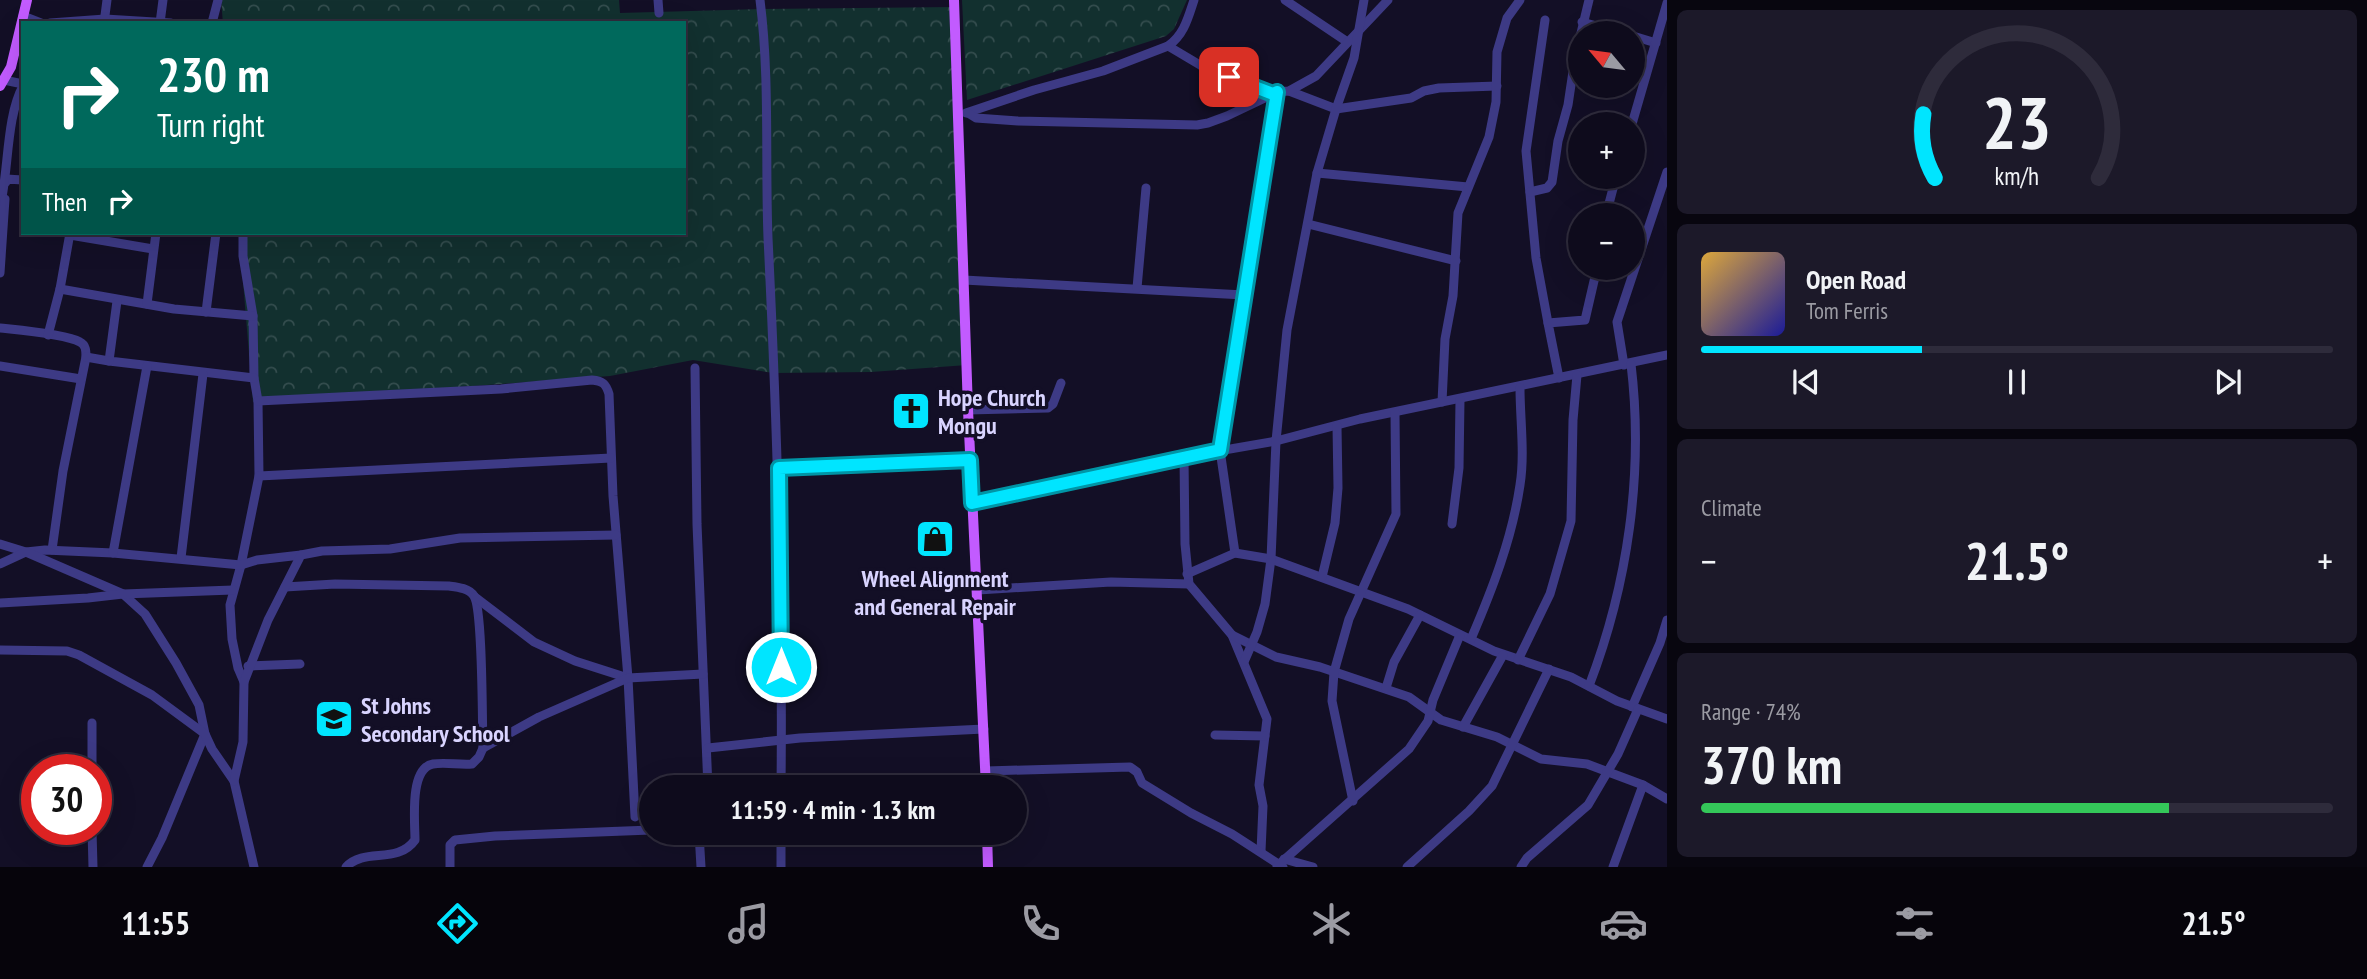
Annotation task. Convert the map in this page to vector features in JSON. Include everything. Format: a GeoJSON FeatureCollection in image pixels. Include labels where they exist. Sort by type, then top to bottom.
{"type":"FeatureCollection","features":[{"type":"Feature","properties":{"kind":"main road"},"geometry":{"type":"LineString","coordinates":[[22,21],[27,0]]}},
{"type":"Feature","properties":{"kind":"main road"},"geometry":{"type":"LineString","coordinates":[[954,0],[963,114],[968,410],[986,775]]}},
{"type":"Feature","properties":{"kind":"main road"},"geometry":{"type":"LineString","coordinates":[[2,83],[11,67],[21,24]]}},
{"type":"Feature","properties":{"kind":"main road"},"geometry":{"type":"LineString","coordinates":[[987,845],[988,867]]}},
{"type":"Feature","properties":{"kind":"street"},"geometry":{"type":"LineString","coordinates":[[105,21],[107,0]]}},
{"type":"Feature","properties":{"kind":"street"},"geometry":{"type":"LineString","coordinates":[[163,0],[164,21]]}},
{"type":"Feature","properties":{"kind":"street"},"geometry":{"type":"LineString","coordinates":[[213,21],[218,0]]}},
{"type":"Feature","properties":{"kind":"street"},"geometry":{"type":"LineString","coordinates":[[658,0],[659,13]]}},
{"type":"Feature","properties":{"kind":"street"},"geometry":{"type":"LineString","coordinates":[[760,0],[766,84],[768,234],[779,468],[781,775]]}},
{"type":"Feature","properties":{"kind":"street"},"geometry":{"type":"LineString","coordinates":[[963,114],[1103,71],[1168,46],[1182,33],[1194,0]]}},
{"type":"Feature","properties":{"kind":"street"},"geometry":{"type":"LineString","coordinates":[[1285,0],[1346,41]]}},
{"type":"Feature","properties":{"kind":"street"},"geometry":{"type":"LineString","coordinates":[[1244,662],[1265,604],[1271,559],[1276,441],[1287,330],[1317,173],[1354,58],[1364,0]]}},
{"type":"Feature","properties":{"kind":"street"},"geometry":{"type":"LineString","coordinates":[[1289,92],[1316,76],[1346,41],[1388,0]]}},
{"type":"Feature","properties":{"kind":"street"},"geometry":{"type":"LineString","coordinates":[[1442,402],[1446,331],[1456,261],[1457,223],[1494,117],[1499,46],[1507,18],[1520,0]]}},
{"type":"Feature","properties":{"kind":"street"},"geometry":{"type":"LineString","coordinates":[[1582,21],[1588,0]]}},
{"type":"Feature","properties":{"kind":"street"},"geometry":{"type":"LineString","coordinates":[[1636,112],[1667,4]]}},
{"type":"Feature","properties":{"kind":"street"},"geometry":{"type":"LineString","coordinates":[[23,16],[36,21]]}},
{"type":"Feature","properties":{"kind":"street"},"geometry":{"type":"LineString","coordinates":[[1545,20],[1526,151],[1536,258],[1559,378]]}},
{"type":"Feature","properties":{"kind":"street"},"geometry":{"type":"LineString","coordinates":[[1645,40],[1656,43]]}},
{"type":"Feature","properties":{"kind":"street"},"geometry":{"type":"LineString","coordinates":[[1168,46],[1200,65],[1275,93]]}},
{"type":"Feature","properties":{"kind":"street"},"geometry":{"type":"LineString","coordinates":[[2,83],[21,85]]}},
{"type":"Feature","properties":{"kind":"street"},"geometry":{"type":"LineString","coordinates":[[963,114],[976,118],[1018,121],[1197,124],[1208,123],[1275,93],[1289,92],[1336,109],[1410,98],[1439,88],[1497,86]]}},
{"type":"Feature","properties":{"kind":"street"},"geometry":{"type":"LineString","coordinates":[[0,206],[18,116],[16,98],[21,89]]}},
{"type":"Feature","properties":{"kind":"street"},"geometry":{"type":"LineString","coordinates":[[1235,553],[1220,450],[1275,93]]}},
{"type":"Feature","properties":{"kind":"street"},"geometry":{"type":"LineString","coordinates":[[1530,192],[1547,188],[1552,183],[1568,97]]}},
{"type":"Feature","properties":{"kind":"street"},"geometry":{"type":"LineString","coordinates":[[1589,686],[1607,640],[1617,599],[1634,495],[1636,413],[1617,322],[1667,172]]}},
{"type":"Feature","properties":{"kind":"street"},"geometry":{"type":"LineString","coordinates":[[1317,173],[1468,187]]}},
{"type":"Feature","properties":{"kind":"street"},"geometry":{"type":"LineString","coordinates":[[6,179],[21,180]]}},
{"type":"Feature","properties":{"kind":"street"},"geometry":{"type":"LineString","coordinates":[[0,273],[6,179]]}},
{"type":"Feature","properties":{"kind":"street"},"geometry":{"type":"LineString","coordinates":[[1138,288],[1146,188]]}},
{"type":"Feature","properties":{"kind":"street"},"geometry":{"type":"LineString","coordinates":[[1308,224],[1456,261]]}},
{"type":"Feature","properties":{"kind":"street"},"geometry":{"type":"LineString","coordinates":[[48,335],[70,235]]}},
{"type":"Feature","properties":{"kind":"street"},"geometry":{"type":"LineString","coordinates":[[76,235],[153,248]]}},
{"type":"Feature","properties":{"kind":"street"},"geometry":{"type":"LineString","coordinates":[[147,304],[156,235]]}},
{"type":"Feature","properties":{"kind":"street"},"geometry":{"type":"LineString","coordinates":[[206,312],[216,235]]}},
{"type":"Feature","properties":{"kind":"street"},"geometry":{"type":"LineString","coordinates":[[243,235],[243,256],[253,316],[259,476],[230,605],[232,639],[244,682]]}},
{"type":"Feature","properties":{"kind":"street"},"geometry":{"type":"LineString","coordinates":[[964,280],[1244,295]]}},
{"type":"Feature","properties":{"kind":"street"},"geometry":{"type":"LineString","coordinates":[[1548,323],[1585,320],[1594,280]]}},
{"type":"Feature","properties":{"kind":"street"},"geometry":{"type":"LineString","coordinates":[[60,289],[117,301],[253,316]]}},
{"type":"Feature","properties":{"kind":"street"},"geometry":{"type":"LineString","coordinates":[[109,361],[117,301]]}},
{"type":"Feature","properties":{"kind":"street"},"geometry":{"type":"LineString","coordinates":[[0,328],[80,342],[85,347],[86,357],[52,550]]}},
{"type":"Feature","properties":{"kind":"street"},"geometry":{"type":"LineString","coordinates":[[972,503],[1184,457],[1276,441],[1360,419],[1520,388],[1667,355]]}},
{"type":"Feature","properties":{"kind":"street"},"geometry":{"type":"LineString","coordinates":[[86,357],[203,374],[254,378]]}},
{"type":"Feature","properties":{"kind":"street"},"geometry":{"type":"LineString","coordinates":[[0,366],[81,379]]}},
{"type":"Feature","properties":{"kind":"street"},"geometry":{"type":"LineString","coordinates":[[113,553],[147,366]]}},
{"type":"Feature","properties":{"kind":"street"},"geometry":{"type":"LineString","coordinates":[[695,368],[696,524],[708,775]]}},
{"type":"Feature","properties":{"kind":"street"},"geometry":{"type":"LineString","coordinates":[[181,558],[203,374]]}},
{"type":"Feature","properties":{"kind":"street"},"geometry":{"type":"LineString","coordinates":[[1518,660],[1550,594],[1571,521],[1573,420],[1577,375]]}},
{"type":"Feature","properties":{"kind":"street"},"geometry":{"type":"LineString","coordinates":[[258,401],[502,389],[599,380],[606,384],[610,394],[611,458],[628,678],[635,817]]}},
{"type":"Feature","properties":{"kind":"street"},"geometry":{"type":"LineString","coordinates":[[968,410],[1048,408],[1053,404],[1061,383]]}},
{"type":"Feature","properties":{"kind":"street"},"geometry":{"type":"LineString","coordinates":[[1471,639],[1498,571],[1514,520],[1521,482],[1520,388]]}},
{"type":"Feature","properties":{"kind":"street"},"geometry":{"type":"LineString","coordinates":[[1451,524],[1460,456],[1460,400]]}},
{"type":"Feature","properties":{"kind":"street"},"geometry":{"type":"LineString","coordinates":[[1353,801],[1332,701],[1334,671],[1360,591],[1396,514],[1395,413]]}},
{"type":"Feature","properties":{"kind":"street"},"geometry":{"type":"LineString","coordinates":[[1322,577],[1335,523],[1338,488],[1337,426]]}},
{"type":"Feature","properties":{"kind":"street"},"geometry":{"type":"LineString","coordinates":[[1184,457],[1188,579],[1232,635],[1267,719],[1259,785],[1263,806],[1261,851]]}},
{"type":"Feature","properties":{"kind":"street"},"geometry":{"type":"LineString","coordinates":[[259,476],[611,458]]}},
{"type":"Feature","properties":{"kind":"street"},"geometry":{"type":"LineString","coordinates":[[779,468],[970,460]]}},
{"type":"Feature","properties":{"kind":"street"},"geometry":{"type":"LineString","coordinates":[[0,564],[26,552],[52,550],[181,558],[241,565],[257,560],[322,551],[390,549],[460,538],[616,535]]}},
{"type":"Feature","properties":{"kind":"street"},"geometry":{"type":"LineString","coordinates":[[0,544],[26,552],[123,594],[145,614],[199,705],[205,734],[234,781],[254,867]]}},
{"type":"Feature","properties":{"kind":"street"},"geometry":{"type":"LineString","coordinates":[[978,590],[1188,579],[1235,553],[1271,559],[1420,615],[1503,655],[1571,677],[1635,708],[1667,719]]}},
{"type":"Feature","properties":{"kind":"street"},"geometry":{"type":"LineString","coordinates":[[234,781],[243,742],[244,682],[248,666],[301,555]]}},
{"type":"Feature","properties":{"kind":"street"},"geometry":{"type":"LineString","coordinates":[[285,587],[335,584],[449,586],[467,590],[534,642],[575,662],[628,678],[703,674]]}},
{"type":"Feature","properties":{"kind":"street"},"geometry":{"type":"LineString","coordinates":[[0,603],[123,594],[233,590]]}},
{"type":"Feature","properties":{"kind":"street"},"geometry":{"type":"LineString","coordinates":[[346,867],[352,860],[367,856],[394,855],[411,846],[415,840],[416,782],[420,772],[433,764],[472,764],[479,757],[483,748],[479,625],[475,597]]}},
{"type":"Feature","properties":{"kind":"street"},"geometry":{"type":"LineString","coordinates":[[1386,688],[1394,662],[1420,615]]}},
{"type":"Feature","properties":{"kind":"street"},"geometry":{"type":"LineString","coordinates":[[1521,867],[1527,858],[1588,805],[1607,773],[1635,708],[1667,620]]}},
{"type":"Feature","properties":{"kind":"street"},"geometry":{"type":"LineString","coordinates":[[1232,635],[1276,657],[1334,671],[1409,697],[1441,720],[1497,737],[1541,759],[1587,764],[1643,785],[1667,799]]}},
{"type":"Feature","properties":{"kind":"street"},"geometry":{"type":"LineString","coordinates":[[1280,864],[1409,749],[1428,721],[1433,700],[1460,635]]}},
{"type":"Feature","properties":{"kind":"street"},"geometry":{"type":"LineString","coordinates":[[0,650],[67,651],[79,655],[152,695],[205,734]]}},
{"type":"Feature","properties":{"kind":"street"},"geometry":{"type":"LineString","coordinates":[[1464,727],[1503,655]]}},
{"type":"Feature","properties":{"kind":"street"},"geometry":{"type":"LineString","coordinates":[[248,666],[300,664]]}},
{"type":"Feature","properties":{"kind":"street"},"geometry":{"type":"LineString","coordinates":[[1407,867],[1433,846],[1492,786],[1549,669]]}},
{"type":"Feature","properties":{"kind":"street"},"geometry":{"type":"LineString","coordinates":[[483,748],[539,717],[628,678]]}},
{"type":"Feature","properties":{"kind":"street"},"geometry":{"type":"LineString","coordinates":[[92,723],[92,754]]}},
{"type":"Feature","properties":{"kind":"street"},"geometry":{"type":"LineString","coordinates":[[708,748],[800,738],[984,729]]}},
{"type":"Feature","properties":{"kind":"street"},"geometry":{"type":"LineString","coordinates":[[147,867],[162,838],[205,734]]}},
{"type":"Feature","properties":{"kind":"street"},"geometry":{"type":"LineString","coordinates":[[1216,735],[1265,736]]}},
{"type":"Feature","properties":{"kind":"street"},"geometry":{"type":"LineString","coordinates":[[986,771],[1130,767],[1137,772],[1142,783],[1280,864],[1312,867]]}},
{"type":"Feature","properties":{"kind":"street"},"geometry":{"type":"LineString","coordinates":[[1613,867],[1643,785]]}},
{"type":"Feature","properties":{"kind":"street"},"geometry":{"type":"LineString","coordinates":[[450,867],[450,845],[455,840],[639,830]]}},
{"type":"Feature","properties":{"kind":"street"},"geometry":{"type":"LineString","coordinates":[[92,845],[93,867]]}},
{"type":"Feature","properties":{"kind":"street"},"geometry":{"type":"LineString","coordinates":[[700,845],[701,867]]}},
{"type":"Feature","properties":{"kind":"street"},"geometry":{"type":"LineString","coordinates":[[780,867],[781,845]]}},
{"type":"Feature","properties":{"kind":"green space"},"geometry":{"type":"Polygon","coordinates":[[[221,0],[619,0],[620,13],[954,7],[967,365],[871,372],[773,373],[693,360],[610,376],[253,402],[239,235],[686,235],[686,21],[223,21],[221,0]]]}},
{"type":"Feature","properties":{"kind":"green space"},"geometry":{"type":"Polygon","coordinates":[[[962,0],[1187,0],[1174,29],[1166,36],[967,100],[962,0]]]}},
{"type":"Feature","properties":{"kind":"place","name":"Hope Church Mongu"},"geometry":{"type":"Point","coordinates":[911,411]}},
{"type":"Feature","properties":{"kind":"place","name":"Wheel Alignment and General Repair"},"geometry":{"type":"Point","coordinates":[935,539]}},
{"type":"Feature","properties":{"kind":"place","name":"St Johns Secondary School"},"geometry":{"type":"Point","coordinates":[334,719]}},
{"type":"Feature","properties":{"kind":"route"},"geometry":{"type":"LineString","coordinates":[[781,667],[779,468],[970,460],[972,503],[1220,450],[1277,92],[1273,94],[1229,77]]}}]}
